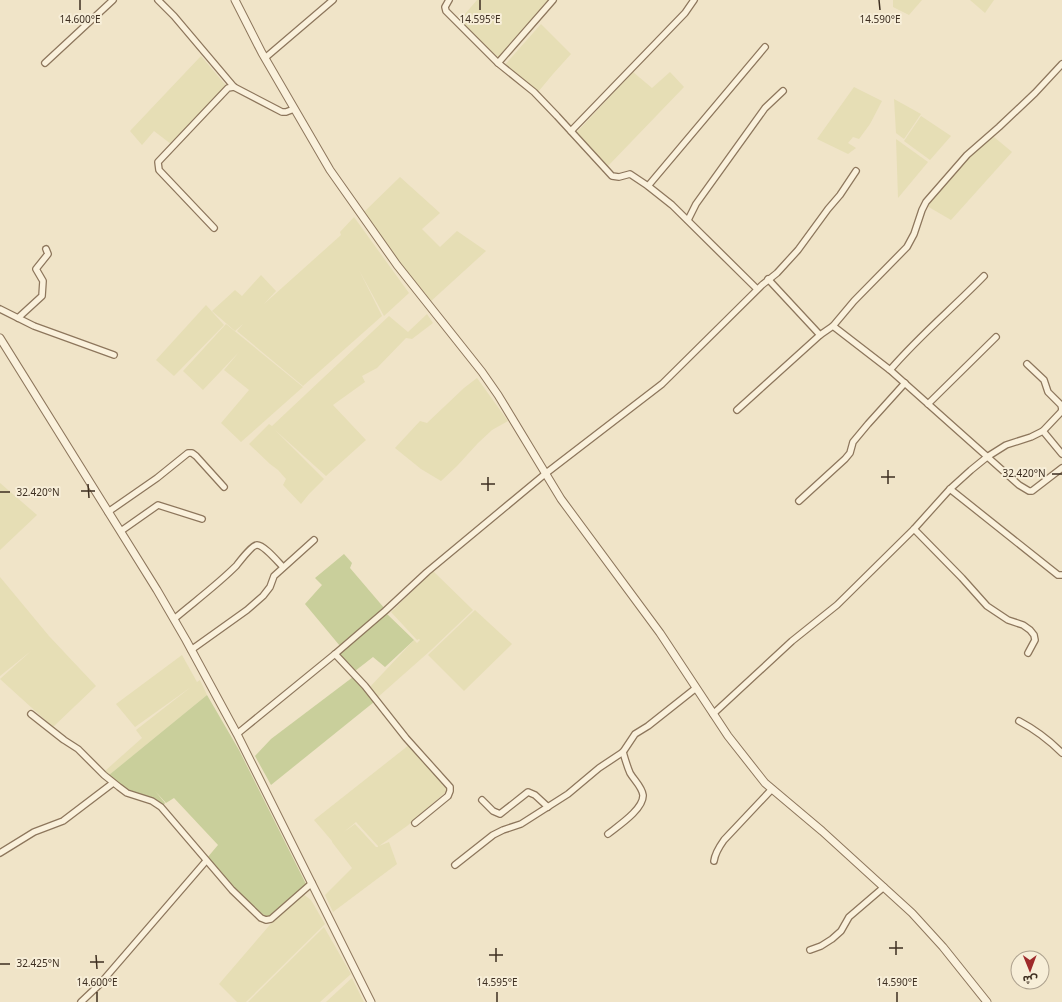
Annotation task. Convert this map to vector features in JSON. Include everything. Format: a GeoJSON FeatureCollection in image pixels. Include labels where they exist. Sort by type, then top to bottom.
{"type":"FeatureCollection","features":[{"type":"Feature","properties":{"kind":"street"},"geometry":{"type":"LineString","coordinates":[[45,63],[112,0]]}},
{"type":"Feature","properties":{"kind":"street"},"geometry":{"type":"LineString","coordinates":[[158,0],[174,16],[234,88],[282,112],[294,109]]}},
{"type":"Feature","properties":{"kind":"street"},"geometry":{"type":"LineString","coordinates":[[235,0],[265,58],[330,170],[397,264],[482,372],[498,395],[572,516],[660,633],[713,714],[744,757],[765,783],[884,887],[912,914],[943,947],[987,1002]]}},
{"type":"Feature","properties":{"kind":"street"},"geometry":{"type":"LineString","coordinates":[[265,58],[333,0]]}},
{"type":"Feature","properties":{"kind":"street"},"geometry":{"type":"LineString","coordinates":[[449,0],[445,7],[446,11],[498,63],[534,92],[612,176],[616,178],[630,174],[648,186],[688,220],[740,274],[758,289]]}},
{"type":"Feature","properties":{"kind":"street"},"geometry":{"type":"LineString","coordinates":[[498,63],[553,0]]}},
{"type":"Feature","properties":{"kind":"street"},"geometry":{"type":"LineString","coordinates":[[571,131],[684,13],[694,0]]}},
{"type":"Feature","properties":{"kind":"street"},"geometry":{"type":"LineString","coordinates":[[648,186],[765,47]]}},
{"type":"Feature","properties":{"kind":"street"},"geometry":{"type":"LineString","coordinates":[[737,410],[820,335],[833,326],[854,301],[907,247],[914,234],[926,202],[967,155],[1035,93],[1062,64]]}},
{"type":"Feature","properties":{"kind":"street"},"geometry":{"type":"LineString","coordinates":[[214,228],[159,170],[158,162],[228,88],[234,88]]}},
{"type":"Feature","properties":{"kind":"street"},"geometry":{"type":"LineString","coordinates":[[688,220],[696,204],[765,108],[783,91]]}},
{"type":"Feature","properties":{"kind":"street"},"geometry":{"type":"LineString","coordinates":[[237,734],[385,612],[428,572],[545,474],[662,384],[768,279],[777,273],[798,250],[840,195],[856,171]]}},
{"type":"Feature","properties":{"kind":"street"},"geometry":{"type":"LineString","coordinates":[[18,318],[42,296],[44,281],[36,269],[48,254],[46,249]]}},
{"type":"Feature","properties":{"kind":"street"},"geometry":{"type":"LineString","coordinates":[[890,370],[919,338],[964,297],[984,276]]}},
{"type":"Feature","properties":{"kind":"street"},"geometry":{"type":"LineString","coordinates":[[768,279],[820,335]]}},
{"type":"Feature","properties":{"kind":"street"},"geometry":{"type":"LineString","coordinates":[[0,309],[34,326],[114,355]]}},
{"type":"Feature","properties":{"kind":"street"},"geometry":{"type":"LineString","coordinates":[[833,326],[890,370],[1019,485],[1032,492],[1062,468]]}},
{"type":"Feature","properties":{"kind":"street"},"geometry":{"type":"LineString","coordinates":[[928,404],[996,337]]}},
{"type":"Feature","properties":{"kind":"street"},"geometry":{"type":"LineString","coordinates":[[0,338],[121,531],[174,619],[237,734],[371,1002]]}},
{"type":"Feature","properties":{"kind":"street"},"geometry":{"type":"LineString","coordinates":[[713,714],[792,641],[837,604],[914,529],[950,489],[987,457],[1006,445],[1032,437],[1043,431],[1061,412],[1061,405],[1048,392],[1044,380],[1027,364]]}},
{"type":"Feature","properties":{"kind":"street"},"geometry":{"type":"LineString","coordinates":[[799,501],[846,459],[850,453],[853,442],[905,383]]}},
{"type":"Feature","properties":{"kind":"street"},"geometry":{"type":"LineString","coordinates":[[1043,431],[1062,454]]}},
{"type":"Feature","properties":{"kind":"street"},"geometry":{"type":"LineString","coordinates":[[108,512],[157,478],[188,453],[196,456],[224,487]]}},
{"type":"Feature","properties":{"kind":"street"},"geometry":{"type":"LineString","coordinates":[[950,489],[1058,574],[1062,575]]}},
{"type":"Feature","properties":{"kind":"street"},"geometry":{"type":"LineString","coordinates":[[121,531],[158,505],[202,519]]}},
{"type":"Feature","properties":{"kind":"street"},"geometry":{"type":"LineString","coordinates":[[914,529],[987,606],[1008,620],[1030,630],[1034,635],[1035,640],[1028,653]]}},
{"type":"Feature","properties":{"kind":"street"},"geometry":{"type":"LineString","coordinates":[[191,650],[247,610],[270,587],[274,576],[314,540]]}},
{"type":"Feature","properties":{"kind":"street"},"geometry":{"type":"LineString","coordinates":[[174,619],[234,568],[247,555],[252,547],[256,545],[261,546],[283,567]]}},
{"type":"Feature","properties":{"kind":"street"},"geometry":{"type":"LineString","coordinates":[[335,654],[365,686],[406,738],[450,787],[448,796],[415,823]]}},
{"type":"Feature","properties":{"kind":"street"},"geometry":{"type":"LineString","coordinates":[[455,865],[493,835],[521,824],[568,794],[599,768],[624,752],[635,734],[648,726],[696,688]]}},
{"type":"Feature","properties":{"kind":"street"},"geometry":{"type":"LineString","coordinates":[[31,714],[78,749],[113,783],[127,793],[152,801],[161,808],[232,890],[261,918],[266,920],[271,919],[312,883]]}},
{"type":"Feature","properties":{"kind":"street"},"geometry":{"type":"LineString","coordinates":[[1019,721],[1034,729],[1062,754]]}},
{"type":"Feature","properties":{"kind":"street"},"geometry":{"type":"LineString","coordinates":[[608,834],[634,812],[642,800],[641,791],[630,772],[624,752]]}},
{"type":"Feature","properties":{"kind":"street"},"geometry":{"type":"LineString","coordinates":[[0,853],[34,832],[63,821],[113,783]]}},
{"type":"Feature","properties":{"kind":"street"},"geometry":{"type":"LineString","coordinates":[[714,862],[716,852],[724,840],[772,789]]}},
{"type":"Feature","properties":{"kind":"street"},"geometry":{"type":"LineString","coordinates":[[482,800],[493,812],[500,814],[528,792],[548,807]]}},
{"type":"Feature","properties":{"kind":"street"},"geometry":{"type":"LineString","coordinates":[[81,1002],[100,985],[206,861]]}},
{"type":"Feature","properties":{"kind":"street"},"geometry":{"type":"LineString","coordinates":[[810,950],[821,946],[832,939],[841,931],[850,917],[884,887]]}},
{"type":"Feature","properties":{"kind":"shaded area"},"geometry":{"type":"Polygon","coordinates":[[[477,0],[552,0],[499,58],[459,21],[477,0]]]}},
{"type":"Feature","properties":{"kind":"shaded area"},"geometry":{"type":"Polygon","coordinates":[[[893,0],[922,0],[909,15],[893,7],[893,0]]]}},
{"type":"Feature","properties":{"kind":"shaded area"},"geometry":{"type":"Polygon","coordinates":[[[970,0],[994,0],[985,13],[970,0]]]}},
{"type":"Feature","properties":{"kind":"shaded area"},"geometry":{"type":"Polygon","coordinates":[[[541,24],[571,54],[538,92],[503,67],[541,24]]]}},
{"type":"Feature","properties":{"kind":"shaded area"},"geometry":{"type":"Polygon","coordinates":[[[201,56],[228,88],[171,144],[154,131],[142,145],[130,131],[201,56]]]}},
{"type":"Feature","properties":{"kind":"shaded area"},"geometry":{"type":"Polygon","coordinates":[[[633,72],[652,88],[670,72],[684,87],[607,167],[576,133],[633,72]]]}},
{"type":"Feature","properties":{"kind":"shaded area"},"geometry":{"type":"Polygon","coordinates":[[[854,87],[882,101],[870,124],[859,139],[853,137],[848,143],[856,148],[848,154],[817,139],[854,87]]]}},
{"type":"Feature","properties":{"kind":"shaded area"},"geometry":{"type":"Polygon","coordinates":[[[894,99],[921,114],[904,139],[896,133],[894,99]]]}},
{"type":"Feature","properties":{"kind":"shaded area"},"geometry":{"type":"Polygon","coordinates":[[[921,116],[951,136],[930,160],[904,141],[921,116]]]}},
{"type":"Feature","properties":{"kind":"shaded area"},"geometry":{"type":"Polygon","coordinates":[[[994,137],[1012,152],[951,220],[927,206],[937,192],[974,150],[994,137]]]}},
{"type":"Feature","properties":{"kind":"shaded area"},"geometry":{"type":"Polygon","coordinates":[[[896,139],[928,162],[898,198],[896,139]]]}},
{"type":"Feature","properties":{"kind":"shaded area"},"geometry":{"type":"Polygon","coordinates":[[[400,177],[440,213],[422,229],[440,247],[457,231],[486,251],[430,302],[363,213],[400,177]]]}},
{"type":"Feature","properties":{"kind":"shaded area"},"geometry":{"type":"Polygon","coordinates":[[[354,217],[409,293],[384,316],[359,270],[382,316],[303,386],[237,331],[243,324],[235,331],[212,311],[235,290],[242,296],[261,275],[276,291],[264,304],[341,235],[340,232],[354,217]]]}},
{"type":"Feature","properties":{"kind":"shaded area"},"geometry":{"type":"Polygon","coordinates":[[[206,305],[224,325],[174,376],[156,360],[206,305]]]}},
{"type":"Feature","properties":{"kind":"shaded area"},"geometry":{"type":"Polygon","coordinates":[[[427,314],[433,323],[412,339],[406,338],[377,368],[362,376],[365,382],[333,405],[366,440],[326,476],[275,430],[324,479],[301,504],[283,485],[286,479],[249,444],[269,424],[272,426],[389,316],[408,332],[427,314]]]}},
{"type":"Feature","properties":{"kind":"shaded area"},"geometry":{"type":"Polygon","coordinates":[[[226,324],[303,387],[241,442],[221,423],[249,390],[224,370],[239,352],[203,390],[183,371],[226,324]]]}},
{"type":"Feature","properties":{"kind":"shaded area"},"geometry":{"type":"Polygon","coordinates":[[[477,378],[508,421],[492,430],[441,481],[421,469],[395,448],[420,421],[427,423],[464,388],[477,378]]]}},
{"type":"Feature","properties":{"kind":"shaded area"},"geometry":{"type":"Polygon","coordinates":[[[0,483],[37,515],[0,550],[0,483]]]}},
{"type":"Feature","properties":{"kind":"shaded area"},"geometry":{"type":"Polygon","coordinates":[[[433,571],[473,610],[378,697],[369,688],[414,640],[417,643],[420,640],[417,640],[391,612],[433,571]]]}},
{"type":"Feature","properties":{"kind":"shaded area"},"geometry":{"type":"Polygon","coordinates":[[[0,577],[49,636],[96,686],[53,727],[0,679],[31,651],[0,676],[0,577]]]}},
{"type":"Feature","properties":{"kind":"shaded area"},"geometry":{"type":"Polygon","coordinates":[[[475,610],[512,644],[464,691],[428,655],[475,610]]]}},
{"type":"Feature","properties":{"kind":"shaded area"},"geometry":{"type":"Polygon","coordinates":[[[182,655],[197,682],[200,680],[207,695],[109,775],[105,771],[142,738],[136,730],[191,687],[135,727],[116,704],[182,655]]]}},
{"type":"Feature","properties":{"kind":"shaded area"},"geometry":{"type":"Polygon","coordinates":[[[409,745],[448,790],[407,826],[379,846],[389,842],[397,864],[333,912],[325,895],[352,868],[314,820],[409,745]],[[356,822],[344,832],[355,824],[376,847],[378,846],[356,822]]]}},
{"type":"Feature","properties":{"kind":"shaded area"},"geometry":{"type":"Polygon","coordinates":[[[303,894],[311,900],[325,924],[246,1002],[237,1002],[219,984],[274,920],[303,894]]]}},
{"type":"Feature","properties":{"kind":"shaded area"},"geometry":{"type":"Polygon","coordinates":[[[324,927],[351,974],[320,1002],[248,1002],[324,927]]]}},
{"type":"Feature","properties":{"kind":"shaded area"},"geometry":{"type":"Polygon","coordinates":[[[352,978],[364,1002],[326,1002],[352,978]]]}},
{"type":"Feature","properties":{"kind":"green space"},"geometry":{"type":"Polygon","coordinates":[[[344,554],[352,563],[350,568],[385,609],[340,646],[305,604],[322,585],[315,578],[344,554]]]}},
{"type":"Feature","properties":{"kind":"green space"},"geometry":{"type":"Polygon","coordinates":[[[387,614],[414,640],[385,667],[373,657],[355,671],[338,654],[387,614]]]}},
{"type":"Feature","properties":{"kind":"green space"},"geometry":{"type":"Polygon","coordinates":[[[353,677],[374,702],[271,785],[255,756],[271,739],[353,677]]]}},
{"type":"Feature","properties":{"kind":"green space"},"geometry":{"type":"Polygon","coordinates":[[[207,695],[239,750],[306,884],[269,917],[266,917],[228,883],[207,858],[218,845],[174,798],[166,803],[155,791],[165,803],[163,806],[119,785],[109,775],[207,695]]]}}]}
